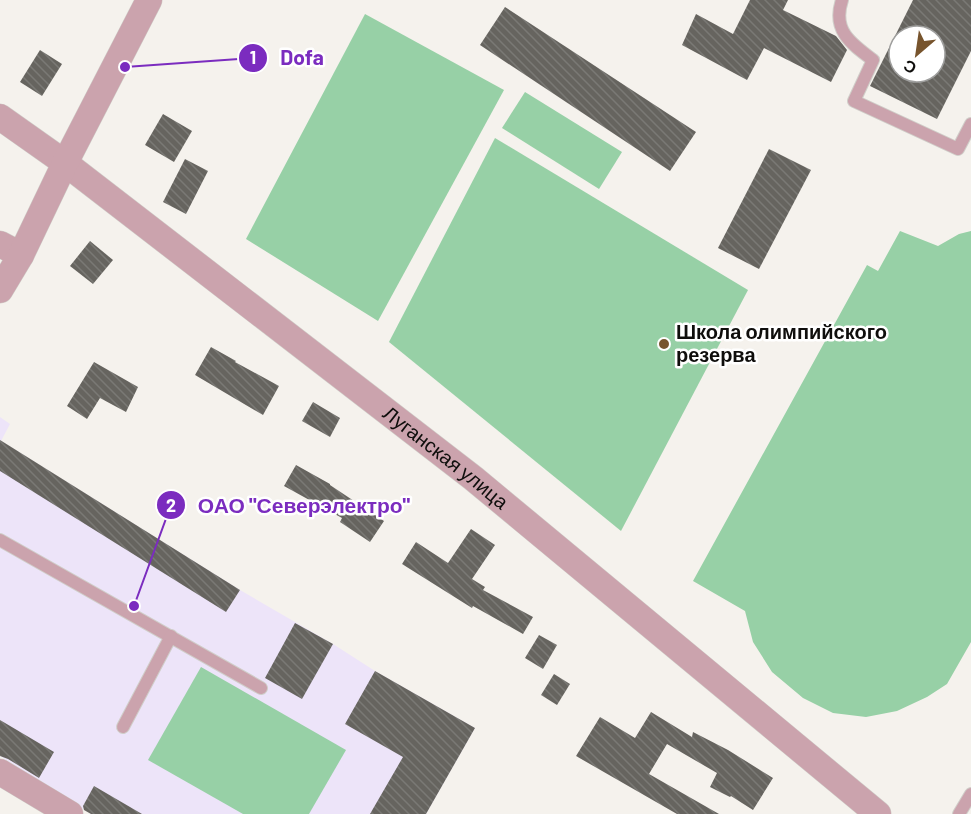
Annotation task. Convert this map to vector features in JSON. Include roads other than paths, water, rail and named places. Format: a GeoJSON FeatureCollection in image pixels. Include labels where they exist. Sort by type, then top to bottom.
{"type":"FeatureCollection","features":[{"type":"Feature","properties":{"kind":"street"},"geometry":{"type":"LineString","coordinates":[[0,290],[10,249],[64,163],[148,0]]}},
{"type":"Feature","properties":{"kind":"street","name":"Луганская улица"},"geometry":{"type":"LineString","coordinates":[[0,117],[64,163],[473,478],[878,814]]}},
{"type":"Feature","properties":{"kind":"street"},"geometry":{"type":"LineString","coordinates":[[0,772],[70,814]]}},
{"type":"Feature","properties":{"kind":"lane"},"geometry":{"type":"LineString","coordinates":[[842,0],[838,12],[842,31],[858,49],[873,60],[854,100],[958,149],[971,124]]}},
{"type":"Feature","properties":{"kind":"lane"},"geometry":{"type":"LineString","coordinates":[[0,540],[261,688]]}},
{"type":"Feature","properties":{"kind":"lane"},"geometry":{"type":"LineString","coordinates":[[123,727],[171,636]]}},
{"type":"Feature","properties":{"kind":"lane"},"geometry":{"type":"LineString","coordinates":[[959,814],[971,794]]}},
{"type":"Feature","properties":{"kind":"place","name":"Dofa"},"geometry":{"type":"Point","coordinates":[125,67]}},
{"type":"Feature","properties":{"kind":"place","name":"Школа олимпийского резерва"},"geometry":{"type":"Point","coordinates":[664,344]}},
{"type":"Feature","properties":{"kind":"place","name":"ОАО \"Северэлектро\""},"geometry":{"type":"Point","coordinates":[134,606]}}]}
